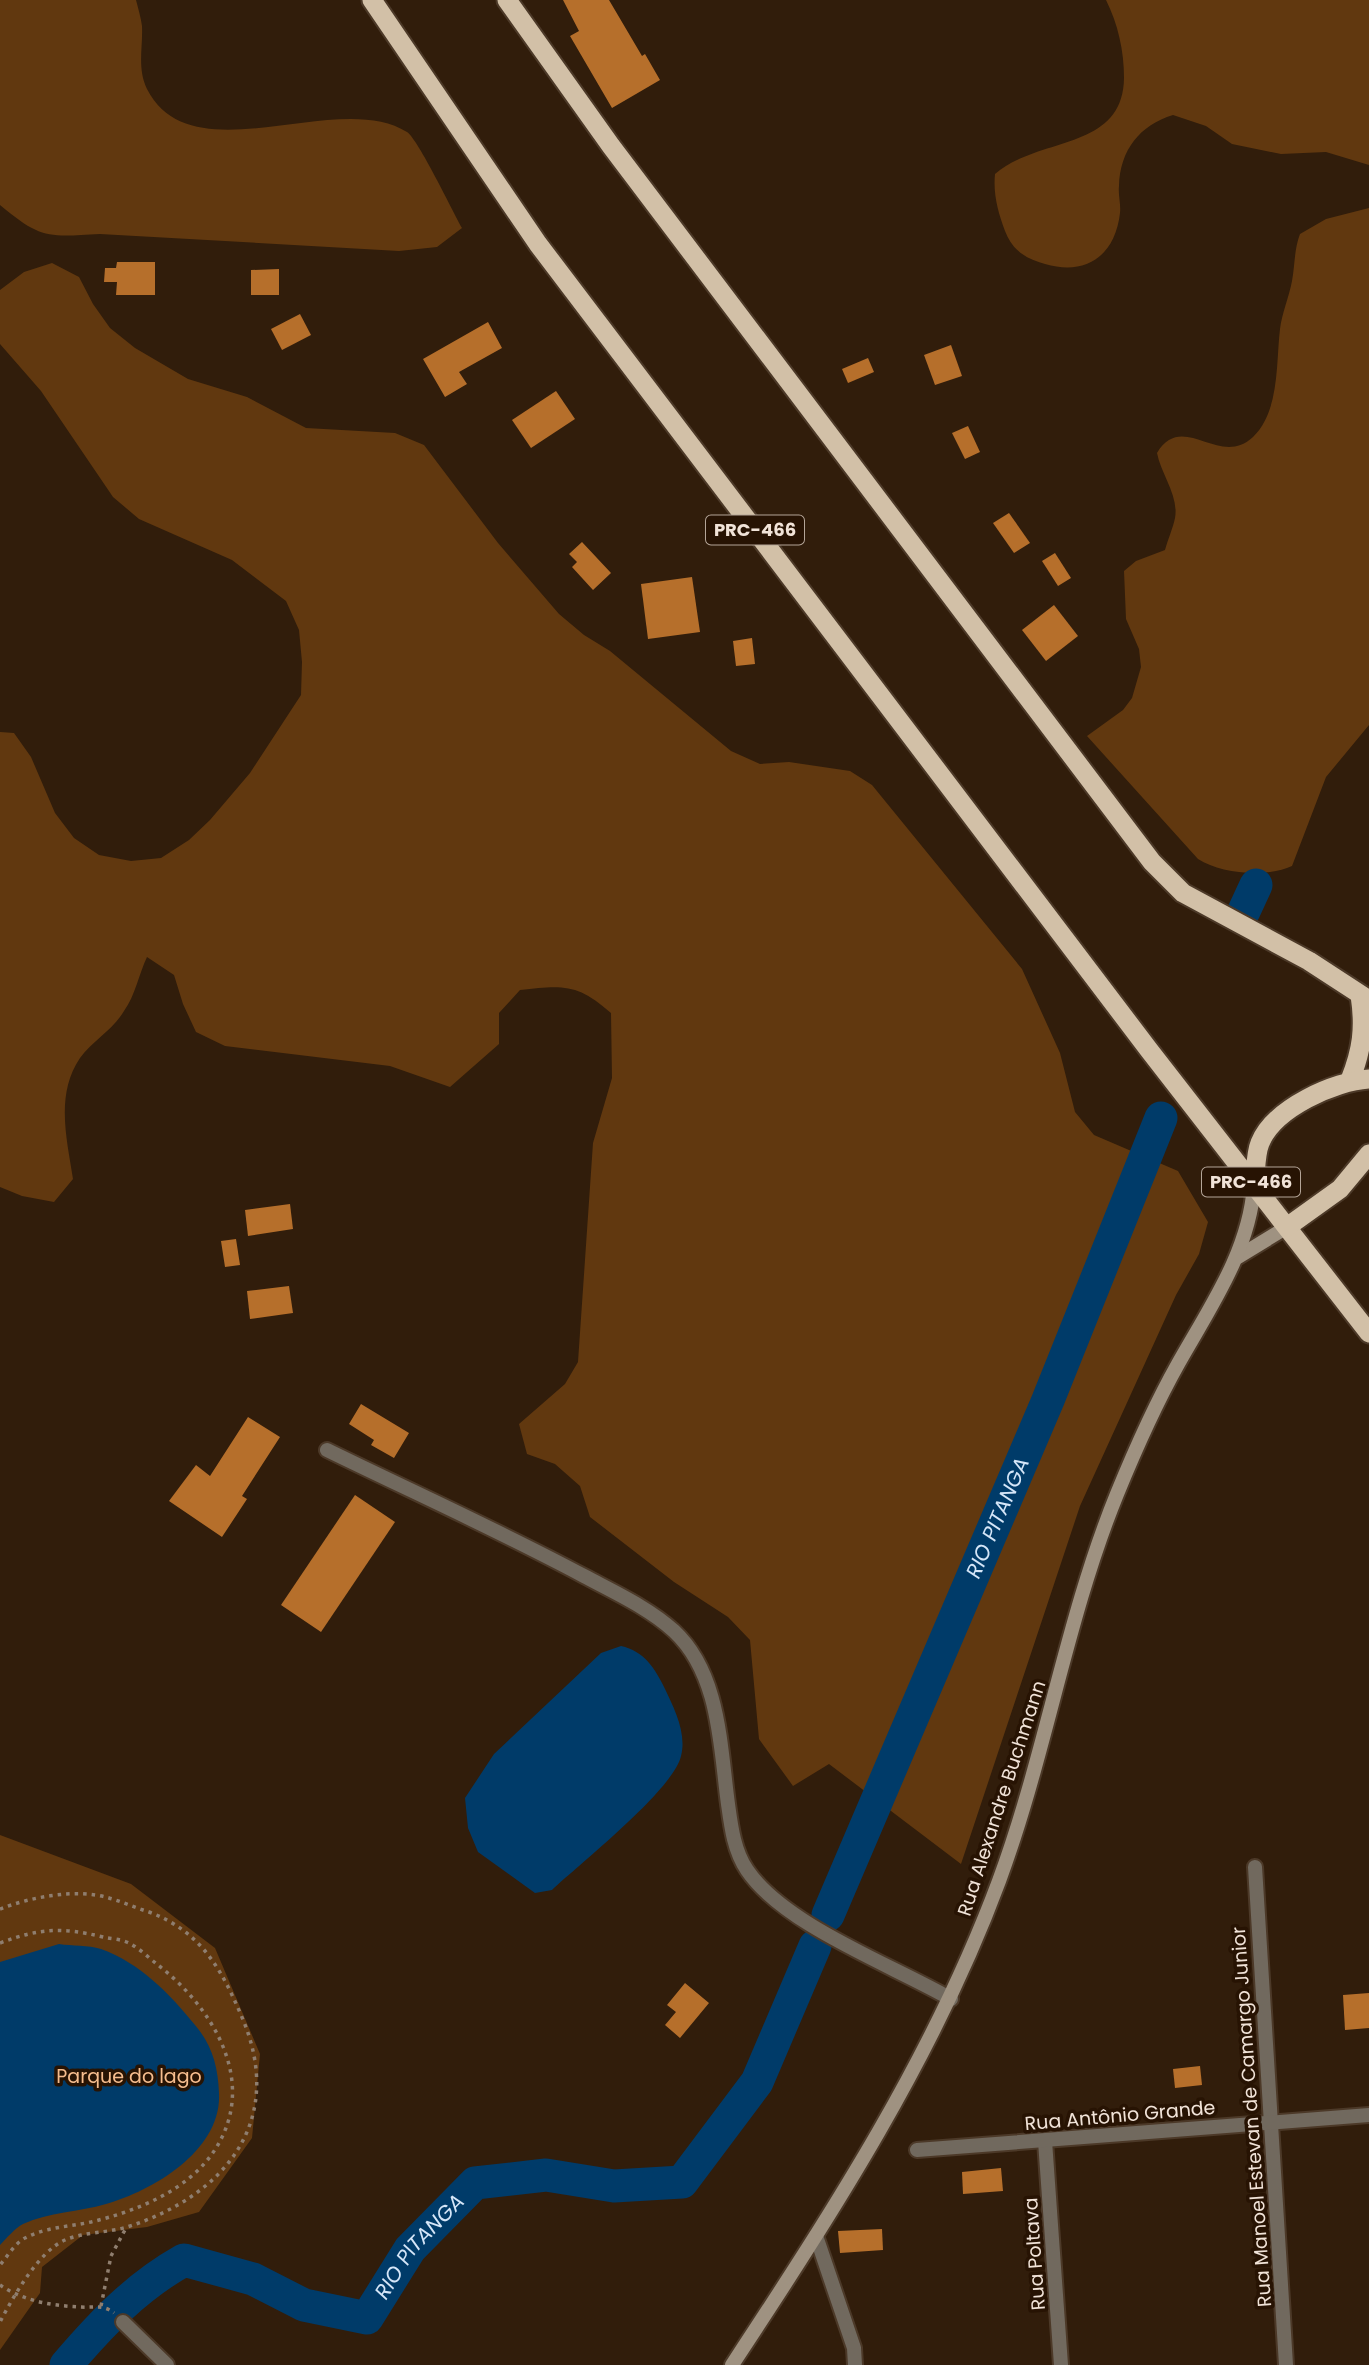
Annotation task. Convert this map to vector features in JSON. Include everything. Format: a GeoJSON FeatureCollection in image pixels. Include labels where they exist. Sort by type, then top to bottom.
{"type":"FeatureCollection","features":[{"type":"Feature","properties":{"kind":"highway","name":"PRC-466"},"geometry":{"type":"LineString","coordinates":[[372,0],[538,244],[1150,1050],[1369,1333]]}},
{"type":"Feature","properties":{"kind":"highway"},"geometry":{"type":"LineString","coordinates":[[508,0],[619,157],[1152,862],[1184,893],[1309,961],[1365,998],[1359,1079],[1322,1090],[1281,1117],[1260,1142],[1254,1186]]}},
{"type":"Feature","properties":{"kind":"highway"},"geometry":{"type":"LineString","coordinates":[[1287,1227],[1340,1189],[1369,1154]]}},
{"type":"Feature","properties":{"kind":"main road","name":"Rua Alexandre Buchmann"},"geometry":{"type":"LineString","coordinates":[[732,2365],[817,2236],[891,2113],[951,2000],[1000,1879],[1051,1715],[1090,1562],[1119,1490],[1175,1369],[1238,1257],[1250,1221],[1254,1186]]}},
{"type":"Feature","properties":{"kind":"main road","name":"Rua Alexandre Buchmann"},"geometry":{"type":"LineString","coordinates":[[1238,1257],[1287,1227]]}},
{"type":"Feature","properties":{"kind":"street"},"geometry":{"type":"LineString","coordinates":[[327,1450],[555,1561],[625,1598],[674,1631],[696,1659],[711,1692],[732,1834],[745,1868],[763,1889],[806,1922],[951,2000]]}},
{"type":"Feature","properties":{"kind":"street","name":"Rua Manoel Estevan de Camargo Junior"},"geometry":{"type":"LineString","coordinates":[[1255,1867],[1286,2365]]}},
{"type":"Feature","properties":{"kind":"street","name":"Rua Antônio Grande"},"geometry":{"type":"LineString","coordinates":[[917,2150],[1369,2115]]}},
{"type":"Feature","properties":{"kind":"street","name":"Rua Poltava"},"geometry":{"type":"LineString","coordinates":[[1045,2141],[1061,2365]]}},
{"type":"Feature","properties":{"kind":"street"},"geometry":{"type":"LineString","coordinates":[[817,2236],[854,2347],[855,2365]]}},
{"type":"Feature","properties":{"kind":"street"},"geometry":{"type":"LineString","coordinates":[[123,2322],[167,2365]]}},
{"type":"Feature","properties":{"kind":"path"},"geometry":{"type":"LineString","coordinates":[[0,1909],[44,1898],[76,1895],[107,1897],[155,1914],[206,1949],[220,1968],[251,2038],[259,2089],[247,2133],[236,2156],[216,2179],[192,2197],[128,2226],[65,2240],[50,2250],[15,2294],[0,2322]]}},
{"type":"Feature","properties":{"kind":"path"},"geometry":{"type":"LineString","coordinates":[[0,1943],[30,1932],[68,1929],[129,1943],[181,1983],[218,2031],[232,2068],[232,2111],[216,2148],[194,2174],[161,2197],[123,2213],[50,2228],[22,2239],[0,2266]]}},
{"type":"Feature","properties":{"kind":"path"},"geometry":{"type":"LineString","coordinates":[[101,2306],[111,2256],[128,2226]]}},
{"type":"Feature","properties":{"kind":"path"},"geometry":{"type":"LineString","coordinates":[[0,2285],[39,2303],[101,2306],[111,2309]]}},
{"type":"Feature","properties":{"kind":"green space"},"geometry":{"type":"Polygon","coordinates":[[[0,0],[136,0],[142,26],[142,73],[147,89],[168,114],[197,127],[231,130],[343,119],[378,121],[407,132],[427,161],[462,228],[437,247],[399,251],[100,234],[68,236],[36,230],[0,205],[0,0]]]}},
{"type":"Feature","properties":{"kind":"green space"},"geometry":{"type":"Polygon","coordinates":[[[1106,0],[1369,0],[1369,165],[1326,152],[1281,154],[1232,144],[1206,126],[1173,115],[1161,119],[1142,132],[1128,150],[1120,173],[1117,228],[1105,251],[1096,259],[1073,267],[1045,264],[1026,256],[1016,248],[1005,231],[997,203],[995,174],[1013,162],[1076,139],[1110,118],[1120,102],[1124,68],[1117,28],[1106,0]]]}},
{"type":"Feature","properties":{"kind":"green space"},"geometry":{"type":"Polygon","coordinates":[[[1369,208],[1369,725],[1326,777],[1292,866],[1270,872],[1231,871],[1198,859],[1087,736],[1123,710],[1132,698],[1141,667],[1139,649],[1126,619],[1124,571],[1136,561],[1165,550],[1174,522],[1176,510],[1172,493],[1157,453],[1167,441],[1178,437],[1190,437],[1227,447],[1240,445],[1253,437],[1262,426],[1272,400],[1281,323],[1300,234],[1326,219],[1369,208]]]}},
{"type":"Feature","properties":{"kind":"green space"},"geometry":{"type":"Polygon","coordinates":[[[52,263],[79,277],[110,328],[135,348],[188,379],[247,397],[306,428],[395,433],[424,445],[498,543],[559,614],[584,635],[610,651],[731,751],[760,764],[789,762],[850,771],[872,785],[1022,969],[1060,1053],[1075,1112],[1094,1135],[1178,1171],[1208,1222],[1199,1254],[1176,1295],[1080,1506],[961,1864],[829,1764],[793,1786],[759,1739],[750,1640],[728,1617],[674,1582],[590,1517],[580,1486],[555,1464],[527,1454],[519,1424],[565,1384],[578,1362],[593,1143],[612,1078],[611,1013],[599,1003],[579,992],[559,987],[520,990],[499,1013],[499,1044],[450,1087],[390,1066],[225,1046],[196,1032],[174,975],[147,957],[124,1011],[85,1052],[72,1072],[65,1102],[65,1117],[73,1179],[54,1202],[22,1196],[0,1187],[0,732],[14,733],[31,757],[55,813],[74,838],[99,855],[131,861],[161,858],[189,840],[210,820],[250,773],[301,695],[299,630],[286,601],[232,560],[139,519],[113,497],[41,391],[0,344],[0,290],[24,272],[52,263]]]}},
{"type":"Feature","properties":{"kind":"green space","name":"Parque do lago"},"geometry":{"type":"Polygon","coordinates":[[[0,1835],[131,1884],[215,1948],[260,2054],[252,2138],[199,2212],[147,2227],[83,2235],[42,2267],[40,2293],[0,2350],[0,1835]]]}},
{"type":"Feature","properties":{"kind":"water"},"geometry":{"type":"Polygon","coordinates":[[[621,1646],[642,1656],[653,1667],[661,1681],[676,1712],[681,1730],[681,1756],[675,1770],[662,1787],[624,1826],[552,1890],[535,1893],[478,1852],[468,1828],[465,1798],[494,1754],[601,1653],[621,1646]]]}},
{"type":"Feature","properties":{"kind":"water"},"geometry":{"type":"Polygon","coordinates":[[[59,1944],[101,1949],[129,1962],[175,2002],[206,2040],[213,2056],[219,2093],[217,2114],[197,2149],[182,2165],[164,2178],[125,2198],[23,2224],[0,2245],[0,1962],[59,1944]]]}},
{"type":"Feature","properties":{"kind":"building"},"geometry":{"type":"Polygon","coordinates":[[[563,0],[609,0],[642,56],[645,54],[660,80],[612,108],[570,36],[579,31],[563,0]]]}},
{"type":"Feature","properties":{"kind":"building"},"geometry":{"type":"Polygon","coordinates":[[[117,262],[155,262],[155,295],[116,295],[117,282],[104,282],[105,268],[116,268],[117,262]]]}},
{"type":"Feature","properties":{"kind":"building"},"geometry":{"type":"Polygon","coordinates":[[[279,269],[279,295],[251,295],[251,270],[279,269]]]}},
{"type":"Feature","properties":{"kind":"building"},"geometry":{"type":"Polygon","coordinates":[[[300,314],[311,335],[282,350],[271,329],[300,314]]]}},
{"type":"Feature","properties":{"kind":"building"},"geometry":{"type":"Polygon","coordinates":[[[488,322],[502,348],[459,372],[467,384],[445,397],[423,359],[488,322]]]}},
{"type":"Feature","properties":{"kind":"building"},"geometry":{"type":"Polygon","coordinates":[[[951,345],[962,376],[935,385],[924,355],[951,345]]]}},
{"type":"Feature","properties":{"kind":"building"},"geometry":{"type":"Polygon","coordinates":[[[868,358],[874,372],[848,383],[842,369],[868,358]]]}},
{"type":"Feature","properties":{"kind":"building"},"geometry":{"type":"Polygon","coordinates":[[[556,391],[575,419],[531,448],[512,420],[556,391]]]}},
{"type":"Feature","properties":{"kind":"building"},"geometry":{"type":"Polygon","coordinates":[[[968,426],[980,452],[965,459],[952,433],[968,426]]]}},
{"type":"Feature","properties":{"kind":"building"},"geometry":{"type":"Polygon","coordinates":[[[1009,513],[1030,543],[1014,553],[993,523],[1009,513]]]}},
{"type":"Feature","properties":{"kind":"building"},"geometry":{"type":"Polygon","coordinates":[[[582,542],[611,573],[593,590],[572,567],[577,562],[569,554],[582,542]]]}},
{"type":"Feature","properties":{"kind":"building"},"geometry":{"type":"Polygon","coordinates":[[[1055,553],[1071,578],[1058,586],[1042,561],[1055,553]]]}},
{"type":"Feature","properties":{"kind":"building"},"geometry":{"type":"Polygon","coordinates":[[[692,577],[700,632],[648,639],[641,584],[692,577]]]}},
{"type":"Feature","properties":{"kind":"building"},"geometry":{"type":"Polygon","coordinates":[[[1054,605],[1078,636],[1046,661],[1022,630],[1054,605]]]}},
{"type":"Feature","properties":{"kind":"building"},"geometry":{"type":"Polygon","coordinates":[[[752,638],[755,664],[736,666],[733,641],[752,638]]]}},
{"type":"Feature","properties":{"kind":"building"},"geometry":{"type":"Polygon","coordinates":[[[290,1204],[293,1229],[248,1236],[245,1210],[290,1204]]]}},
{"type":"Feature","properties":{"kind":"building"},"geometry":{"type":"Polygon","coordinates":[[[236,1239],[240,1265],[225,1267],[221,1241],[236,1239]]]}},
{"type":"Feature","properties":{"kind":"building"},"geometry":{"type":"Polygon","coordinates":[[[289,1286],[293,1313],[250,1319],[247,1291],[289,1286]]]}},
{"type":"Feature","properties":{"kind":"building"},"geometry":{"type":"Polygon","coordinates":[[[361,1404],[409,1433],[394,1458],[371,1445],[374,1440],[349,1424],[361,1404]]]}},
{"type":"Feature","properties":{"kind":"building"},"geometry":{"type":"Polygon","coordinates":[[[248,1417],[280,1437],[242,1496],[247,1499],[222,1537],[169,1501],[196,1465],[210,1476],[248,1417]]]}},
{"type":"Feature","properties":{"kind":"building"},"geometry":{"type":"Polygon","coordinates":[[[355,1495],[395,1522],[321,1632],[281,1605],[355,1495]]]}},
{"type":"Feature","properties":{"kind":"building"},"geometry":{"type":"Polygon","coordinates":[[[685,1983],[709,2003],[680,2038],[665,2025],[676,2012],[667,2005],[685,1983]]]}},
{"type":"Feature","properties":{"kind":"building"},"geometry":{"type":"Polygon","coordinates":[[[1369,1993],[1369,2028],[1345,2030],[1343,1995],[1369,1993]]]}},
{"type":"Feature","properties":{"kind":"building"},"geometry":{"type":"Polygon","coordinates":[[[1200,2066],[1202,2085],[1175,2088],[1173,2069],[1200,2066]]]}},
{"type":"Feature","properties":{"kind":"building"},"geometry":{"type":"Polygon","coordinates":[[[1001,2168],[1003,2191],[963,2194],[962,2172],[1001,2168]]]}},
{"type":"Feature","properties":{"kind":"building"},"geometry":{"type":"Polygon","coordinates":[[[882,2229],[883,2250],[840,2253],[838,2231],[882,2229]]]}},
{"type":"Feature","properties":{"kind":"waterway","name":"RIO PITANGA"},"geometry":{"type":"LineString","coordinates":[[1244,911],[1256,885]]}},
{"type":"Feature","properties":{"kind":"waterway","name":"RIO PITANGA"},"geometry":{"type":"LineString","coordinates":[[828,1915],[1048,1400],[1161,1118]]}},
{"type":"Feature","properties":{"kind":"waterway","name":"RIO PITANGA"},"geometry":{"type":"LineString","coordinates":[[66,2365],[120,2307],[150,2282],[184,2260],[253,2279],[304,2305],[367,2318],[410,2249],[475,2183],[546,2175],[614,2186],[682,2182],[757,2082],[815,1946]]}}]}
